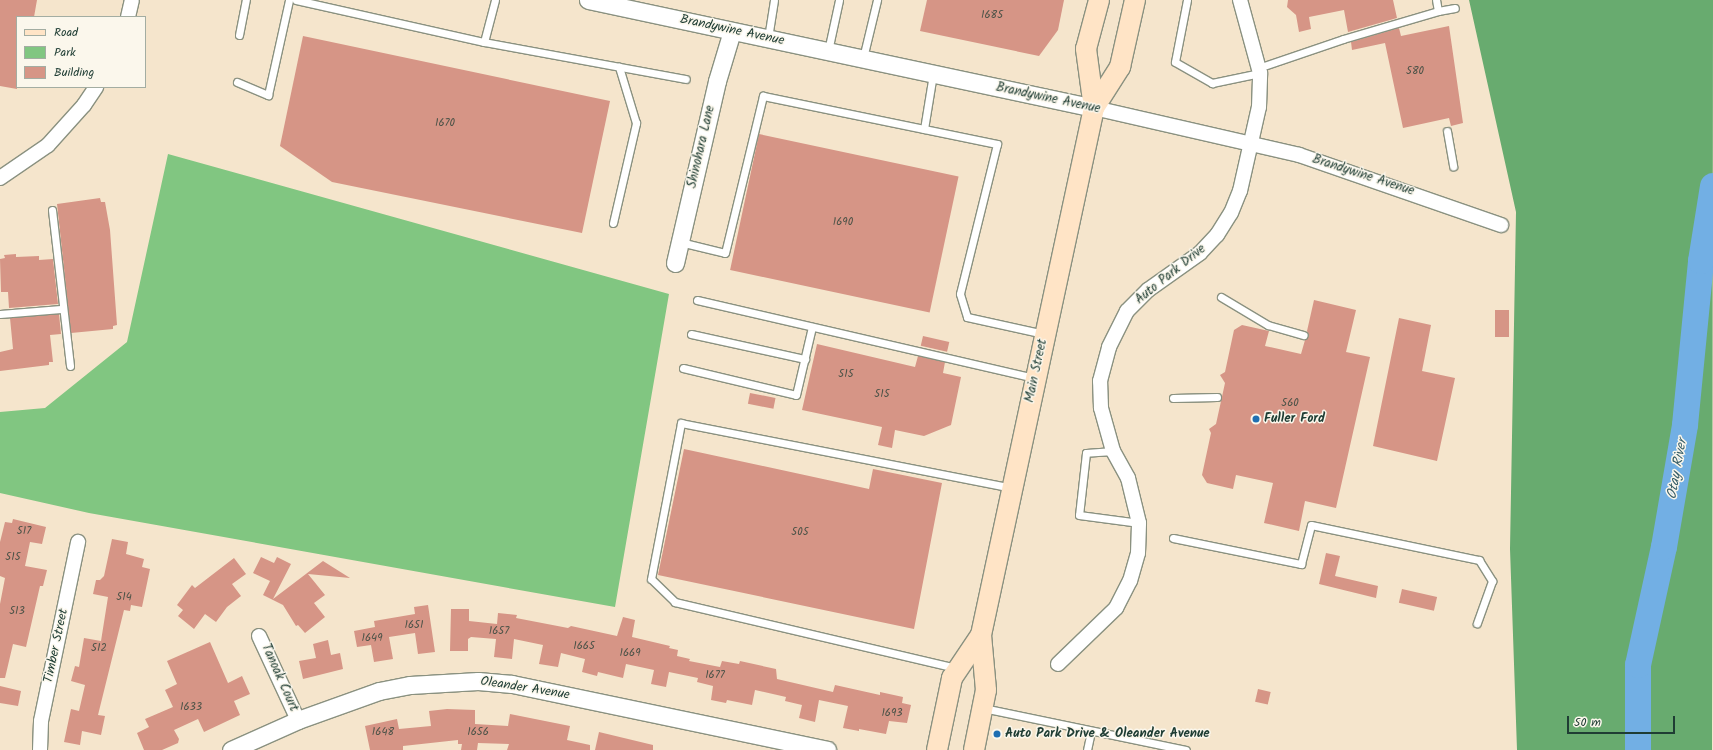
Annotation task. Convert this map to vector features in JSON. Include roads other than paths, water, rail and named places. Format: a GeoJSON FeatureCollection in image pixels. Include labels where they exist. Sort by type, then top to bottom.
{"type":"FeatureCollection","features":[{"type":"Feature","properties":{"kind":"main road","name":"Main Street"},"geometry":{"type":"LineString","coordinates":[[1094,108],[1086,49],[1099,0]]}},
{"type":"Feature","properties":{"kind":"main road","name":"Main Street"},"geometry":{"type":"LineString","coordinates":[[974,750],[986,690],[981,635],[1044,334],[1094,108],[1120,67],[1135,0]]}},
{"type":"Feature","properties":{"kind":"main road","name":"Main Street"},"geometry":{"type":"LineString","coordinates":[[936,750],[952,678],[981,635]]}},
{"type":"Feature","properties":{"kind":"street"},"geometry":{"type":"LineString","coordinates":[[128,16],[132,0]]}},
{"type":"Feature","properties":{"kind":"street","name":"Brandywine Avenue"},"geometry":{"type":"LineString","coordinates":[[588,0],[1094,108],[1251,146],[1299,155],[1502,225]]}},
{"type":"Feature","properties":{"kind":"street","name":"Auto Park Drive"},"geometry":{"type":"LineString","coordinates":[[1058,664],[1116,608],[1131,577],[1138,553],[1139,523],[1128,478],[1113,450],[1101,408],[1100,382],[1109,347],[1127,311],[1148,290],[1200,253],[1218,235],[1236,202],[1251,146],[1259,107],[1259,71],[1240,0]]}},
{"type":"Feature","properties":{"kind":"street","name":"Shinohara Lane"},"geometry":{"type":"LineString","coordinates":[[675,263],[732,31]]}},
{"type":"Feature","properties":{"kind":"street"},"geometry":{"type":"LineString","coordinates":[[0,178],[48,145],[84,105],[95,88]]}},
{"type":"Feature","properties":{"kind":"street","name":"Timber Street"},"geometry":{"type":"LineString","coordinates":[[40,750],[41,721],[78,542]]}},
{"type":"Feature","properties":{"kind":"street","name":"Tanoak Court"},"geometry":{"type":"LineString","coordinates":[[260,636],[298,720]]}},
{"type":"Feature","properties":{"kind":"street","name":"Oleander Avenue"},"geometry":{"type":"LineString","coordinates":[[230,750],[298,720],[379,691],[442,682],[478,681],[516,685],[825,750]]}},
{"type":"Feature","properties":{"kind":"lane"},"geometry":{"type":"LineString","coordinates":[[239,36],[246,0]]}},
{"type":"Feature","properties":{"kind":"lane"},"geometry":{"type":"LineString","coordinates":[[237,82],[268,94],[289,0]]}},
{"type":"Feature","properties":{"kind":"lane"},"geometry":{"type":"LineString","coordinates":[[296,0],[484,42],[686,79]]}},
{"type":"Feature","properties":{"kind":"lane"},"geometry":{"type":"LineString","coordinates":[[484,42],[495,0]]}},
{"type":"Feature","properties":{"kind":"lane"},"geometry":{"type":"LineString","coordinates":[[768,38],[774,0]]}},
{"type":"Feature","properties":{"kind":"lane"},"geometry":{"type":"LineString","coordinates":[[828,51],[839,0]]}},
{"type":"Feature","properties":{"kind":"lane"},"geometry":{"type":"LineString","coordinates":[[863,59],[877,0]]}},
{"type":"Feature","properties":{"kind":"lane"},"geometry":{"type":"LineString","coordinates":[[1187,0],[1175,62],[1212,83],[1259,71],[1438,11],[1455,8]]}},
{"type":"Feature","properties":{"kind":"lane"},"geometry":{"type":"LineString","coordinates":[[1436,0],[1438,11]]}},
{"type":"Feature","properties":{"kind":"lane"},"geometry":{"type":"LineString","coordinates":[[613,223],[636,123],[620,67]]}},
{"type":"Feature","properties":{"kind":"lane"},"geometry":{"type":"LineString","coordinates":[[924,129],[933,74]]}},
{"type":"Feature","properties":{"kind":"lane"},"geometry":{"type":"LineString","coordinates":[[680,242],[725,253],[763,96],[997,144],[960,294],[967,317],[1044,334]]}},
{"type":"Feature","properties":{"kind":"lane"},"geometry":{"type":"LineString","coordinates":[[1447,130],[1453,166]]}},
{"type":"Feature","properties":{"kind":"lane"},"geometry":{"type":"LineString","coordinates":[[52,210],[62,309],[70,366]]}},
{"type":"Feature","properties":{"kind":"lane"},"geometry":{"type":"LineString","coordinates":[[1221,297],[1268,325],[1304,335]]}},
{"type":"Feature","properties":{"kind":"lane"},"geometry":{"type":"LineString","coordinates":[[697,300],[1035,378]]}},
{"type":"Feature","properties":{"kind":"lane"},"geometry":{"type":"LineString","coordinates":[[0,314],[62,309]]}},
{"type":"Feature","properties":{"kind":"lane"},"geometry":{"type":"LineString","coordinates":[[683,368],[796,395],[812,327]]}},
{"type":"Feature","properties":{"kind":"lane"},"geometry":{"type":"LineString","coordinates":[[691,334],[804,359]]}},
{"type":"Feature","properties":{"kind":"lane"},"geometry":{"type":"LineString","coordinates":[[1173,398],[1217,397]]}},
{"type":"Feature","properties":{"kind":"lane"},"geometry":{"type":"LineString","coordinates":[[958,669],[675,602],[651,579],[681,423],[1012,488]]}},
{"type":"Feature","properties":{"kind":"lane"},"geometry":{"type":"LineString","coordinates":[[1113,450],[1086,453],[1079,515],[1139,523]]}},
{"type":"Feature","properties":{"kind":"lane"},"geometry":{"type":"LineString","coordinates":[[1173,538],[1301,564],[1310,525],[1478,560],[1492,581],[1477,623]]}},
{"type":"Feature","properties":{"kind":"lane"},"geometry":{"type":"LineString","coordinates":[[982,708],[1091,730],[1152,747],[1186,750]]}},
{"type":"Feature","properties":{"kind":"lane"},"geometry":{"type":"LineString","coordinates":[[1087,750],[1091,730]]}},
{"type":"Feature","properties":{"kind":"waterway","name":"Otay River"},"geometry":{"type":"LineString","coordinates":[[1638,750],[1638,665],[1664,547],[1685,425],[1701,261],[1713,186]]}},
{"type":"Feature","properties":{"kind":"place","name":"Fuller Ford"},"geometry":{"type":"Point","coordinates":[1256,419]}},
{"type":"Feature","properties":{"kind":"place","name":"Auto Park Drive & Oleander Avenue"},"geometry":{"type":"Point","coordinates":[997,734]}}]}
